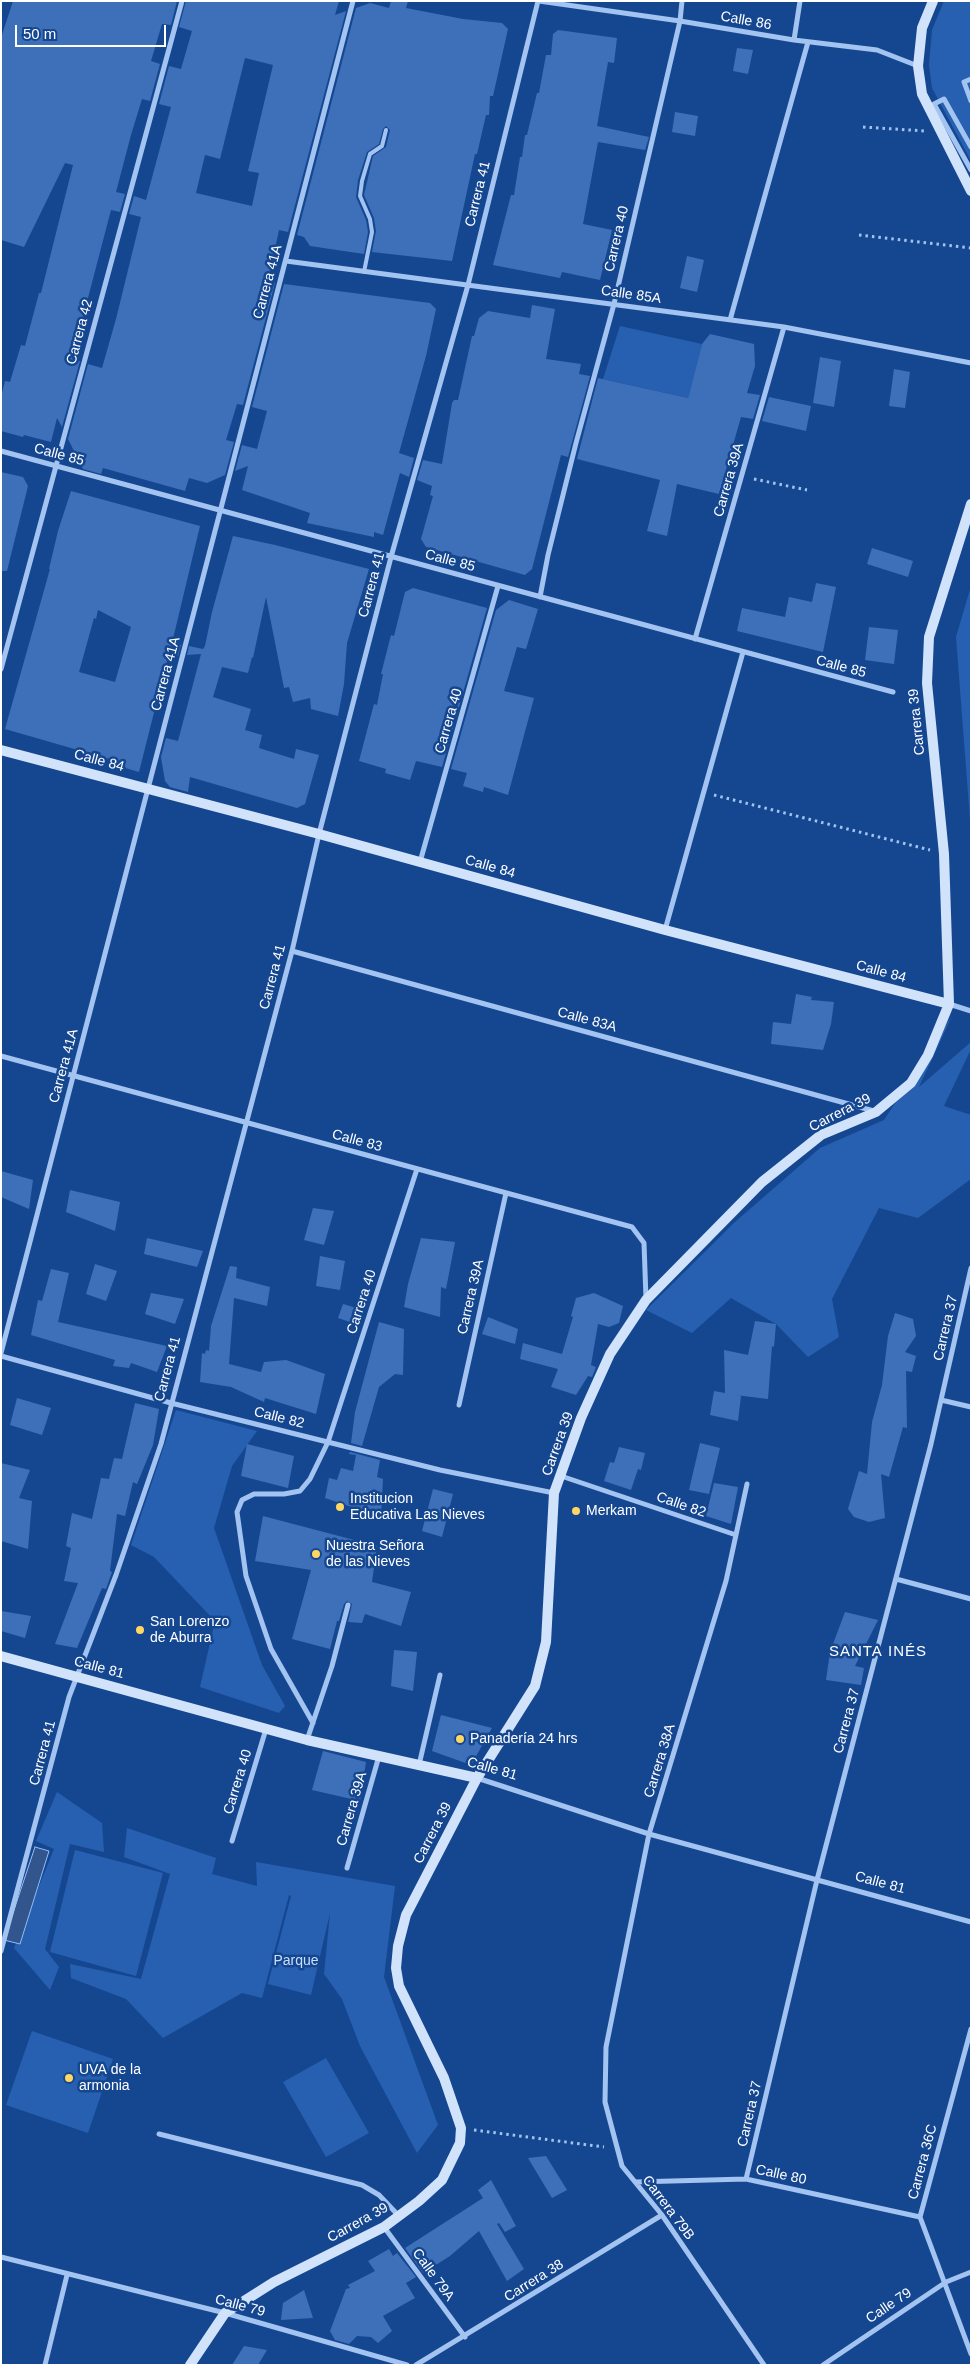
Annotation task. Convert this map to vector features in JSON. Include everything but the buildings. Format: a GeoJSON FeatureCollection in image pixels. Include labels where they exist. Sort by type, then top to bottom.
{"type":"FeatureCollection","features":[{"type":"Feature","properties":{"kind":"main road"},"geometry":{"type":"LineString","coordinates":[[934,1],[922,28],[918,66],[922,94],[971,191]]}},
{"type":"Feature","properties":{"kind":"main road","name":"Carrera 39"},"geometry":{"type":"LineString","coordinates":[[190,2365],[225,2313],[274,2282],[384,2227],[442,2180],[460,2143],[461,2128],[444,2078],[404,1998],[396,1968],[398,1946],[406,1914],[477,1778],[534,1686],[546,1642],[554,1493],[582,1418],[610,1354],[646,1300],[762,1182],[820,1135],[876,1112],[911,1083],[928,1055],[948,1004],[944,854],[927,683],[928,638],[971,504]]}},
{"type":"Feature","properties":{"kind":"main road","name":"Calle 84"},"geometry":{"type":"LineString","coordinates":[[1,750],[319,834],[665,930],[948,1004]]}},
{"type":"Feature","properties":{"kind":"main road","name":"Calle 81"},"geometry":{"type":"LineString","coordinates":[[1,1656],[307,1740],[477,1778]]}},
{"type":"Feature","properties":{"kind":"street","name":"Carrera 42"},"geometry":{"type":"LineString","coordinates":[[1,669],[182,1]]}},
{"type":"Feature","properties":{"kind":"street","name":"Carrera 41A"},"geometry":{"type":"LineString","coordinates":[[1,1354],[353,1]]}},
{"type":"Feature","properties":{"kind":"street","name":"Calle 86"},"geometry":{"type":"LineString","coordinates":[[538,1],[680,21],[794,40],[877,50],[918,66]]}},
{"type":"Feature","properties":{"kind":"street","name":"Carrera 41"},"geometry":{"type":"LineString","coordinates":[[1,1951],[69,1698],[116,1575],[161,1444],[245,1122],[292,951],[319,834],[391,557],[468,285],[538,1]]}},
{"type":"Feature","properties":{"kind":"street","name":"Carrera 40"},"geometry":{"type":"LineString","coordinates":[[540,597],[548,554],[576,443],[614,304],[680,21],[682,1]]}},
{"type":"Feature","properties":{"kind":"street"},"geometry":{"type":"LineString","coordinates":[[794,40],[800,1]]}},
{"type":"Feature","properties":{"kind":"street"},"geometry":{"type":"LineString","coordinates":[[730,320],[808,42]]}},
{"type":"Feature","properties":{"kind":"street"},"geometry":{"type":"LineString","coordinates":[[971,79],[964,82],[971,101]]}},
{"type":"Feature","properties":{"kind":"street"},"geometry":{"type":"LineString","coordinates":[[971,147],[944,99],[934,104],[971,170]]}},
{"type":"Feature","properties":{"kind":"street","name":"Calle 85A"},"geometry":{"type":"LineString","coordinates":[[286,261],[784,327],[971,363]]}},
{"type":"Feature","properties":{"kind":"street","name":"Carrera 39A"},"geometry":{"type":"LineString","coordinates":[[695,639],[784,327]]}},
{"type":"Feature","properties":{"kind":"street","name":"Calle 85"},"geometry":{"type":"LineString","coordinates":[[1,451],[893,692]]}},
{"type":"Feature","properties":{"kind":"street","name":"Carrera 40"},"geometry":{"type":"LineString","coordinates":[[420,862],[498,586]]}},
{"type":"Feature","properties":{"kind":"street"},"geometry":{"type":"LineString","coordinates":[[665,930],[743,652]]}},
{"type":"Feature","properties":{"kind":"street","name":"Calle 83A"},"geometry":{"type":"LineString","coordinates":[[292,951],[876,1112]]}},
{"type":"Feature","properties":{"kind":"street","name":"Calle 84"},"geometry":{"type":"LineString","coordinates":[[948,1004],[971,1011]]}},
{"type":"Feature","properties":{"kind":"street","name":"Calle 83"},"geometry":{"type":"LineString","coordinates":[[1,1056],[632,1227],[644,1242],[646,1300]]}},
{"type":"Feature","properties":{"kind":"street","name":"Carrera 40"},"geometry":{"type":"LineString","coordinates":[[313,1723],[271,1649],[246,1576],[237,1512],[242,1500],[254,1494],[284,1494],[300,1491],[310,1479],[328,1442],[417,1169]]}},
{"type":"Feature","properties":{"kind":"street","name":"Carrera 39A"},"geometry":{"type":"LineString","coordinates":[[459,1405],[506,1193]]}},
{"type":"Feature","properties":{"kind":"street","name":"Carrera 37"},"geometry":{"type":"LineString","coordinates":[[746,2179],[817,1880],[896,1579],[941,1400],[971,1268]]}},
{"type":"Feature","properties":{"kind":"street","name":"Calle 82"},"geometry":{"type":"LineString","coordinates":[[1,1354],[171,1403],[440,1470],[554,1493]]}},
{"type":"Feature","properties":{"kind":"street"},"geometry":{"type":"LineString","coordinates":[[941,1400],[971,1407]]}},
{"type":"Feature","properties":{"kind":"street","name":"Calle 82"},"geometry":{"type":"LineString","coordinates":[[561,1476],[736,1535]]}},
{"type":"Feature","properties":{"kind":"street","name":"Carrera 38A"},"geometry":{"type":"LineString","coordinates":[[606,2048],[649,1834],[726,1581],[747,1484]]}},
{"type":"Feature","properties":{"kind":"street"},"geometry":{"type":"LineString","coordinates":[[896,1579],[971,1598]]}},
{"type":"Feature","properties":{"kind":"street"},"geometry":{"type":"LineString","coordinates":[[307,1740],[332,1666],[348,1605]]}},
{"type":"Feature","properties":{"kind":"street"},"geometry":{"type":"LineString","coordinates":[[419,1765],[440,1675]]}},
{"type":"Feature","properties":{"kind":"street","name":"Carrera 40"},"geometry":{"type":"LineString","coordinates":[[232,1841],[266,1728]]}},
{"type":"Feature","properties":{"kind":"street","name":"Carrera 39A"},"geometry":{"type":"LineString","coordinates":[[347,1868],[379,1756]]}},
{"type":"Feature","properties":{"kind":"street","name":"Calle 81"},"geometry":{"type":"LineString","coordinates":[[477,1778],[649,1834],[971,1922]]}},
{"type":"Feature","properties":{"kind":"street","name":"Carrera 36C"},"geometry":{"type":"LineString","coordinates":[[971,2029],[920,2217],[946,2282],[971,2354]]}},
{"type":"Feature","properties":{"kind":"street","name":"Carrera 79B"},"geometry":{"type":"LineString","coordinates":[[606,2048],[605,2102],[622,2166],[662,2215],[764,2365]]}},
{"type":"Feature","properties":{"kind":"street"},"geometry":{"type":"LineString","coordinates":[[159,2134],[362,2185],[379,2196],[399,2216]]}},
{"type":"Feature","properties":{"kind":"street","name":"Calle 80"},"geometry":{"type":"LineString","coordinates":[[635,2182],[746,2179],[920,2217]]}},
{"type":"Feature","properties":{"kind":"street","name":"Carrera 38"},"geometry":{"type":"LineString","coordinates":[[416,2365],[662,2215]]}},
{"type":"Feature","properties":{"kind":"street","name":"Calle 79A"},"geometry":{"type":"LineString","coordinates":[[384,2227],[464,2337]]}},
{"type":"Feature","properties":{"kind":"street","name":"Calle 79"},"geometry":{"type":"LineString","coordinates":[[1,2258],[225,2313],[406,2365]]}},
{"type":"Feature","properties":{"kind":"street","name":"Calle 79"},"geometry":{"type":"LineString","coordinates":[[823,2365],[946,2282],[971,2272]]}},
{"type":"Feature","properties":{"kind":"street"},"geometry":{"type":"LineString","coordinates":[[45,2365],[66,2275]]}},
{"type":"Feature","properties":{"kind":"lane"},"geometry":{"type":"LineString","coordinates":[[364,272],[372,232],[370,219],[360,196],[362,181],[370,154],[382,146],[386,130]]}},
{"type":"Feature","properties":{"kind":"path"},"geometry":{"type":"LineString","coordinates":[[863,127],[941,132]]}},
{"type":"Feature","properties":{"kind":"path"},"geometry":{"type":"LineString","coordinates":[[859,235],[971,248]]}},
{"type":"Feature","properties":{"kind":"path"},"geometry":{"type":"LineString","coordinates":[[742,476],[807,490]]}},
{"type":"Feature","properties":{"kind":"path"},"geometry":{"type":"LineString","coordinates":[[704,792],[944,854]]}},
{"type":"Feature","properties":{"kind":"path"},"geometry":{"type":"LineString","coordinates":[[461,2128],[617,2149]]}},
{"type":"Feature","properties":{"kind":"green space"},"geometry":{"type":"Polygon","coordinates":[[[944,1],[971,1],[971,161],[932,88],[929,65],[932,30],[944,1]]]}},
{"type":"Feature","properties":{"kind":"green space"},"geometry":{"type":"Polygon","coordinates":[[[620,326],[702,344],[688,398],[603,379],[620,326]]]}},
{"type":"Feature","properties":{"kind":"green space"},"geometry":{"type":"Polygon","coordinates":[[[971,586],[971,833],[956,637],[971,586]]]}},
{"type":"Feature","properties":{"kind":"green space"},"geometry":{"type":"Polygon","coordinates":[[[952,1016],[919,1087],[971,1042],[971,1049],[944,1106],[971,1115],[971,1179],[918,1218],[879,1208],[832,1299],[839,1337],[808,1357],[776,1324],[731,1298],[692,1333],[646,1310],[735,1222],[820,1148],[884,1120],[952,1016]]]}},
{"type":"Feature","properties":{"kind":"green space"},"geometry":{"type":"Polygon","coordinates":[[[176,1410],[257,1431],[232,1466],[214,1528],[262,1665],[285,1706],[279,1713],[200,1687],[215,1621],[154,1557],[131,1545],[176,1410]]]}},
{"type":"Feature","properties":{"kind":"green space"},"geometry":{"type":"Polygon","coordinates":[[[57,1792],[102,1823],[104,1852],[70,1844],[45,1949],[59,1967],[50,1990],[14,1948],[54,1849],[36,1841],[57,1792]]]}},
{"type":"Feature","properties":{"kind":"green space","name":"Parque"},"geometry":{"type":"Polygon","coordinates":[[[127,1828],[216,1858],[212,1874],[257,1886],[256,1862],[395,1886],[384,1977],[438,2125],[417,2153],[360,2046],[342,1999],[324,1974],[330,1913],[311,1995],[268,1984],[291,1896],[289,1895],[262,1998],[242,1993],[163,2038],[126,1999],[71,1978],[70,1964],[141,1979],[170,1874],[124,1857],[127,1828]]]}},
{"type":"Feature","properties":{"kind":"green space"},"geometry":{"type":"Polygon","coordinates":[[[75,1850],[163,1873],[136,1976],[50,1952],[75,1850]]]}},
{"type":"Feature","properties":{"kind":"green space"},"geometry":{"type":"Polygon","coordinates":[[[32,2031],[113,2059],[88,2133],[6,2105],[32,2031]]]}},
{"type":"Feature","properties":{"kind":"green space"},"geometry":{"type":"Polygon","coordinates":[[[326,2058],[369,2133],[326,2157],[283,2082],[326,2058]]]}},
{"type":"Feature","properties":{"kind":"shaded area"},"geometry":{"type":"Polygon","coordinates":[[[35,1847],[49,1851],[20,1944],[4,1940],[35,1847]]]}},
{"type":"Feature","properties":{"kind":"place","name":"Institucion Educativa Las Nieves"},"geometry":{"type":"Point","coordinates":[340,1507]}},
{"type":"Feature","properties":{"kind":"place","name":"Merkam"},"geometry":{"type":"Point","coordinates":[576,1511]}},
{"type":"Feature","properties":{"kind":"place","name":"Nuestra Señora de las Nieves"},"geometry":{"type":"Point","coordinates":[316,1554]}},
{"type":"Feature","properties":{"kind":"place","name":"San Lorenzo de Aburra"},"geometry":{"type":"Point","coordinates":[140,1630]}},
{"type":"Feature","properties":{"kind":"place","name":"Panadería 24 hrs"},"geometry":{"type":"Point","coordinates":[460,1739]}},
{"type":"Feature","properties":{"kind":"place","name":"UVA de la armonia"},"geometry":{"type":"Point","coordinates":[69,2078]}},
{"type":"Feature","properties":{"kind":"district","name":"SANTA INÉS"},"geometry":{"type":"Point","coordinates":[878,1652]}}]}
